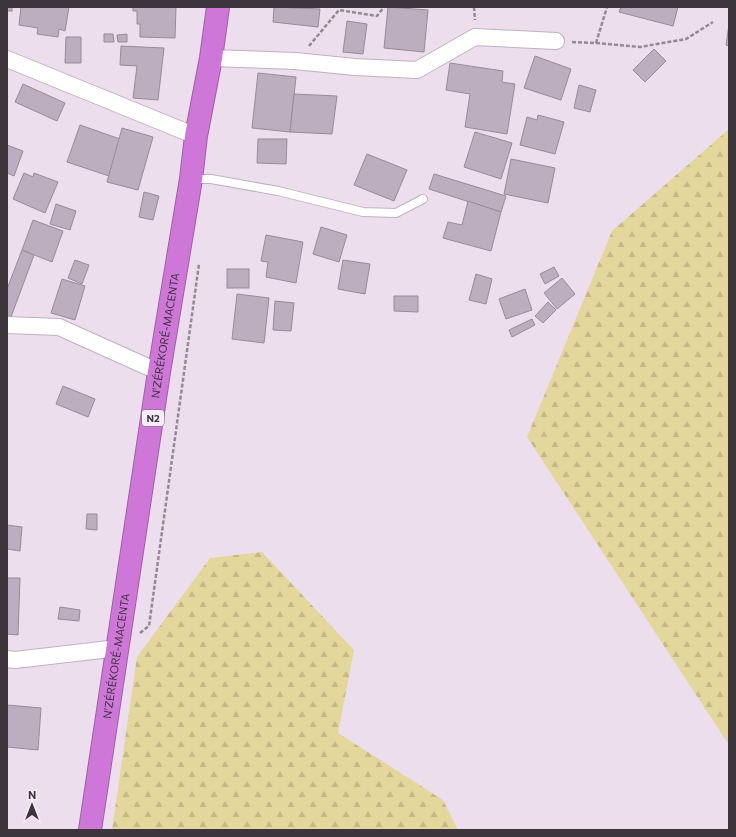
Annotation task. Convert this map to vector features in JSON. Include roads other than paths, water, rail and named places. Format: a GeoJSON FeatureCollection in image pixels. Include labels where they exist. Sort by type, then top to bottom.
{"type":"FeatureCollection","features":[{"type":"Feature","properties":{"kind":"highway","name":"N'ZÉRÉKORÉ-MACENTA"},"geometry":{"type":"LineString","coordinates":[[90,830],[159,372],[191,179],[196,136],[211,58],[218,7]]}},
{"type":"Feature","properties":{"kind":"street"},"geometry":{"type":"LineString","coordinates":[[211,58],[295,61],[355,67],[417,70],[475,37],[556,41]]}},
{"type":"Feature","properties":{"kind":"street"},"geometry":{"type":"LineString","coordinates":[[7,59],[196,136]]}},
{"type":"Feature","properties":{"kind":"street"},"geometry":{"type":"LineString","coordinates":[[7,325],[59,327],[159,372]]}},
{"type":"Feature","properties":{"kind":"street"},"geometry":{"type":"LineString","coordinates":[[7,659],[118,648]]}},
{"type":"Feature","properties":{"kind":"lane"},"geometry":{"type":"LineString","coordinates":[[191,179],[211,179],[278,191],[363,212],[396,213],[423,199]]}}]}
